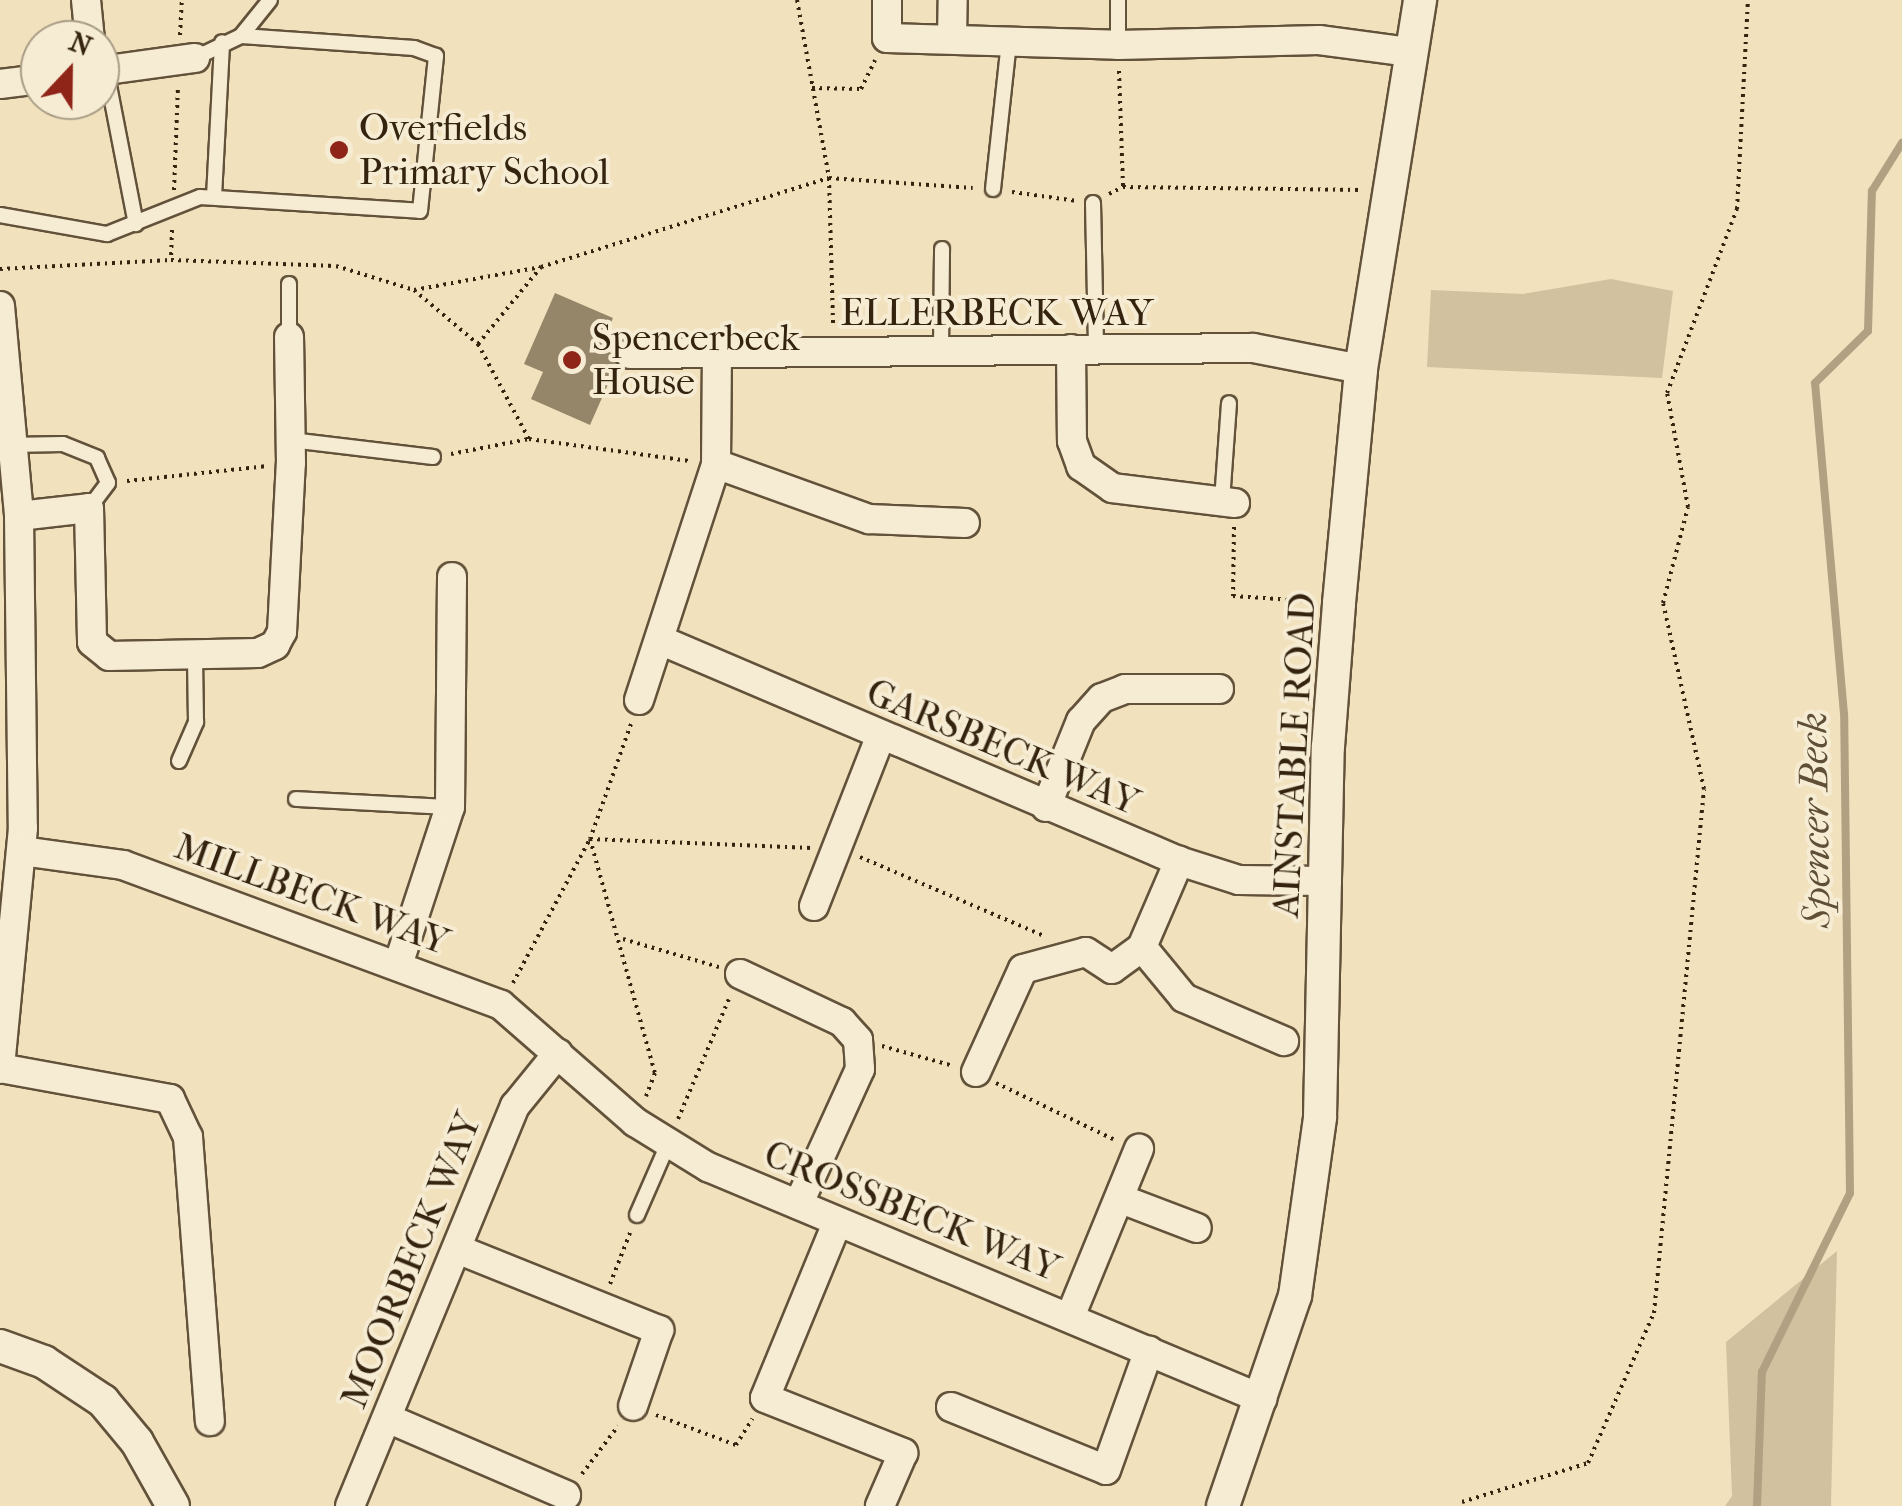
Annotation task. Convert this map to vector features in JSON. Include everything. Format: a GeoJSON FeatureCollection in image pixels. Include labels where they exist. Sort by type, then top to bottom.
{"type":"FeatureCollection","features":[{"type":"Feature","properties":{"kind":"street"},"geometry":{"type":"LineString","coordinates":[[887,0],[887,38],[1118,44],[1318,40],[1410,52]]}},
{"type":"Feature","properties":{"kind":"street"},"geometry":{"type":"LineString","coordinates":[[952,38],[953,0]]}},
{"type":"Feature","properties":{"kind":"street","name":"AINSTABLE ROAD"},"geometry":{"type":"LineString","coordinates":[[1224,1506],[1295,1296],[1320,1117],[1328,747],[1339,603],[1362,369],[1420,0]]}},
{"type":"Feature","properties":{"kind":"street"},"geometry":{"type":"LineString","coordinates":[[120,68],[187,59]]}},
{"type":"Feature","properties":{"kind":"street"},"geometry":{"type":"LineString","coordinates":[[0,306],[8,445],[19,516],[11,570],[22,851],[8,947],[0,1068],[170,1099],[188,1138],[210,1421]]}},
{"type":"Feature","properties":{"kind":"street"},"geometry":{"type":"LineString","coordinates":[[19,516],[89,508],[92,642],[109,656],[258,654],[282,632],[291,440],[289,336]]}},
{"type":"Feature","properties":{"kind":"street","name":"ELLERBECK WAY"},"geometry":{"type":"LineString","coordinates":[[630,354],[940,348],[1252,348],[1362,369]]}},
{"type":"Feature","properties":{"kind":"street"},"geometry":{"type":"LineString","coordinates":[[1084,351],[1072,441],[1081,466],[1112,488],[1228,502]]}},
{"type":"Feature","properties":{"kind":"street"},"geometry":{"type":"LineString","coordinates":[[639,700],[716,464],[717,353]]}},
{"type":"Feature","properties":{"kind":"street"},"geometry":{"type":"LineString","coordinates":[[716,464],[869,519],[965,523]]}},
{"type":"Feature","properties":{"kind":"street"},"geometry":{"type":"LineString","coordinates":[[398,962],[450,808],[452,577]]}},
{"type":"Feature","properties":{"kind":"street","name":"GARSBECK WAY"},"geometry":{"type":"LineString","coordinates":[[660,640],[1179,861],[1239,880],[1327,881]]}},
{"type":"Feature","properties":{"kind":"street"},"geometry":{"type":"LineString","coordinates":[[1046,807],[1081,721],[1102,698],[1125,689],[1218,689]]}},
{"type":"Feature","properties":{"kind":"street"},"geometry":{"type":"LineString","coordinates":[[814,906],[840,849],[881,736]]}},
{"type":"Feature","properties":{"kind":"street","name":"MILLBECK WAY"},"geometry":{"type":"LineString","coordinates":[[22,851],[122,865],[398,962],[501,1005],[558,1053]]}},
{"type":"Feature","properties":{"kind":"street"},"geometry":{"type":"LineString","coordinates":[[976,1072],[1023,969],[1086,952],[1112,969],[1142,947],[1179,861]]}},
{"type":"Feature","properties":{"kind":"street"},"geometry":{"type":"LineString","coordinates":[[1142,947],[1184,998],[1284,1042]]}},
{"type":"Feature","properties":{"kind":"street"},"geometry":{"type":"LineString","coordinates":[[740,974],[842,1022],[858,1040],[860,1069],[798,1205]]}},
{"type":"Feature","properties":{"kind":"street","name":"CROSSBECK WAY"},"geometry":{"type":"LineString","coordinates":[[558,1053],[636,1122],[668,1144],[837,1223],[1262,1399]]}},
{"type":"Feature","properties":{"kind":"street","name":"MOORBECK WAY"},"geometry":{"type":"LineString","coordinates":[[350,1506],[515,1106],[558,1053]]}},
{"type":"Feature","properties":{"kind":"street"},"geometry":{"type":"LineString","coordinates":[[1070,1317],[1139,1149]]}},
{"type":"Feature","properties":{"kind":"street"},"geometry":{"type":"LineString","coordinates":[[1120,1200],[1197,1228]]}},
{"type":"Feature","properties":{"kind":"street"},"geometry":{"type":"LineString","coordinates":[[837,1223],[765,1398],[903,1452],[880,1506]]}},
{"type":"Feature","properties":{"kind":"street"},"geometry":{"type":"LineString","coordinates":[[457,1249],[659,1330],[633,1406]]}},
{"type":"Feature","properties":{"kind":"street"},"geometry":{"type":"LineString","coordinates":[[0,1346],[44,1362],[103,1401],[137,1442],[173,1506]]}},
{"type":"Feature","properties":{"kind":"street"},"geometry":{"type":"LineString","coordinates":[[951,1407],[1106,1470],[1149,1350]]}},
{"type":"Feature","properties":{"kind":"street"},"geometry":{"type":"LineString","coordinates":[[387,1418],[566,1494]]}},
{"type":"Feature","properties":{"kind":"lane"},"geometry":{"type":"LineString","coordinates":[[241,36],[270,0]]}},
{"type":"Feature","properties":{"kind":"lane"},"geometry":{"type":"LineString","coordinates":[[1118,0],[1118,44]]}},
{"type":"Feature","properties":{"kind":"lane"},"geometry":{"type":"LineString","coordinates":[[0,215],[107,234],[214,196],[420,211],[436,56],[414,48],[241,36],[187,59]]}},
{"type":"Feature","properties":{"kind":"lane"},"geometry":{"type":"LineString","coordinates":[[993,189],[1009,39]]}},
{"type":"Feature","properties":{"kind":"lane"},"geometry":{"type":"LineString","coordinates":[[214,196],[222,42]]}},
{"type":"Feature","properties":{"kind":"lane"},"geometry":{"type":"LineString","coordinates":[[114,120],[136,224]]}},
{"type":"Feature","properties":{"kind":"lane"},"geometry":{"type":"LineString","coordinates":[[1084,351],[1093,204]]}},
{"type":"Feature","properties":{"kind":"lane"},"geometry":{"type":"LineString","coordinates":[[940,348],[942,249]]}},
{"type":"Feature","properties":{"kind":"lane"},"geometry":{"type":"LineString","coordinates":[[289,284],[289,336]]}},
{"type":"Feature","properties":{"kind":"lane"},"geometry":{"type":"LineString","coordinates":[[1228,403],[1228,502]]}},
{"type":"Feature","properties":{"kind":"lane"},"geometry":{"type":"LineString","coordinates":[[291,440],[433,457]]}},
{"type":"Feature","properties":{"kind":"lane"},"geometry":{"type":"LineString","coordinates":[[8,445],[63,444],[97,458],[108,483],[89,508]]}},
{"type":"Feature","properties":{"kind":"lane"},"geometry":{"type":"LineString","coordinates":[[179,761],[196,722],[195,655]]}},
{"type":"Feature","properties":{"kind":"lane"},"geometry":{"type":"LineString","coordinates":[[296,799],[450,808]]}},
{"type":"Feature","properties":{"kind":"lane"},"geometry":{"type":"LineString","coordinates":[[638,1214],[668,1144]]}},
{"type":"Feature","properties":{"kind":"path"},"geometry":{"type":"LineString","coordinates":[[171,260],[187,59],[182,0]]}},
{"type":"Feature","properties":{"kind":"path"},"geometry":{"type":"LineString","coordinates":[[798,0],[829,178],[833,350]]}},
{"type":"Feature","properties":{"kind":"path"},"geometry":{"type":"LineString","coordinates":[[1462,1502],[1588,1462],[1654,1313],[1704,788],[1663,603],[1688,507],[1667,393],[1737,209],[1748,0]]}},
{"type":"Feature","properties":{"kind":"path"},"geometry":{"type":"LineString","coordinates":[[812,88],[860,89],[887,38]]}},
{"type":"Feature","properties":{"kind":"path"},"geometry":{"type":"LineString","coordinates":[[1118,44],[1123,186]]}},
{"type":"Feature","properties":{"kind":"path"},"geometry":{"type":"LineString","coordinates":[[414,290],[541,267],[829,178],[993,189],[1093,204],[1123,186],[1390,190]]}},
{"type":"Feature","properties":{"kind":"path"},"geometry":{"type":"LineString","coordinates":[[0,269],[171,260],[336,266],[414,290],[478,344],[530,439]]}},
{"type":"Feature","properties":{"kind":"path"},"geometry":{"type":"LineString","coordinates":[[478,344],[541,267]]}},
{"type":"Feature","properties":{"kind":"path"},"geometry":{"type":"LineString","coordinates":[[1228,502],[1234,596],[1339,603]]}},
{"type":"Feature","properties":{"kind":"path"},"geometry":{"type":"LineString","coordinates":[[501,1005],[590,839],[639,700]]}},
{"type":"Feature","properties":{"kind":"path"},"geometry":{"type":"LineString","coordinates":[[590,839],[840,849],[1086,952]]}},
{"type":"Feature","properties":{"kind":"path"},"geometry":{"type":"LineString","coordinates":[[590,839],[622,939],[656,1072],[636,1122]]}},
{"type":"Feature","properties":{"kind":"path"},"geometry":{"type":"LineString","coordinates":[[622,939],[740,974],[668,1144]]}},
{"type":"Feature","properties":{"kind":"path"},"geometry":{"type":"LineString","coordinates":[[858,1040],[976,1072],[1139,1149]]}},
{"type":"Feature","properties":{"kind":"path"},"geometry":{"type":"LineString","coordinates":[[600,1307],[638,1214]]}},
{"type":"Feature","properties":{"kind":"path"},"geometry":{"type":"LineString","coordinates":[[566,1494],[633,1406],[736,1445],[765,1398]]}},
{"type":"Feature","properties":{"kind":"shaded area"},"geometry":{"type":"Polygon","coordinates":[[[1611,279],[1673,291],[1662,378],[1427,367],[1431,290],[1523,294],[1611,279]]]}},
{"type":"Feature","properties":{"kind":"shaded area"},"geometry":{"type":"Polygon","coordinates":[[[1837,1251],[1831,1506],[1725,1506],[1732,1496],[1726,1342],[1837,1251]]]}},
{"type":"Feature","properties":{"kind":"building","name":"Spencerbeck House"},"geometry":{"type":"Polygon","coordinates":[[[555,293],[613,318],[600,348],[620,357],[590,425],[531,399],[543,372],[524,364],[555,293]]]}},
{"type":"Feature","properties":{"kind":"waterway","name":"Spencer Beck"},"geometry":{"type":"LineString","coordinates":[[1757,1506],[1762,1372],[1850,1193],[1844,714],[1815,383],[1868,331],[1872,191],[1902,143]]}},
{"type":"Feature","properties":{"kind":"place","name":"Overfields Primary School"},"geometry":{"type":"Point","coordinates":[339,150]}},
{"type":"Feature","properties":{"kind":"place","name":"Spencerbeck House"},"geometry":{"type":"Point","coordinates":[572,360]}}]}
